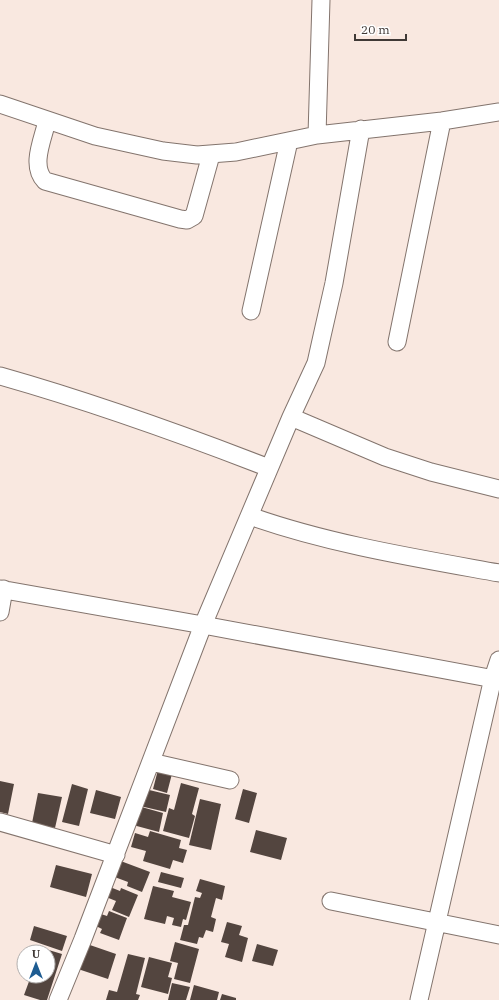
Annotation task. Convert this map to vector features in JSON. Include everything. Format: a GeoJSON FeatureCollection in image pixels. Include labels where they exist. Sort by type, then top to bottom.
{"type":"FeatureCollection","features":[{"type":"Feature","properties":{"kind":"street"},"geometry":{"type":"LineString","coordinates":[[317,135],[321,0]]}},
{"type":"Feature","properties":{"kind":"street"},"geometry":{"type":"LineString","coordinates":[[0,104],[95,136],[163,151],[211,155],[236,152],[317,135],[442,121],[499,112]]}},
{"type":"Feature","properties":{"kind":"street"},"geometry":{"type":"LineString","coordinates":[[47,121],[39,153],[38,168],[38,173],[45,181],[180,219],[187,220],[194,216],[211,155]]}},
{"type":"Feature","properties":{"kind":"street"},"geometry":{"type":"LineString","coordinates":[[397,342],[442,121]]}},
{"type":"Feature","properties":{"kind":"street"},"geometry":{"type":"LineString","coordinates":[[58,1000],[116,855],[203,625],[269,468],[316,362],[334,283],[361,129]]}},
{"type":"Feature","properties":{"kind":"street"},"geometry":{"type":"LineString","coordinates":[[251,311],[289,141]]}},
{"type":"Feature","properties":{"kind":"street"},"geometry":{"type":"LineString","coordinates":[[0,376],[179,433],[269,468]]}},
{"type":"Feature","properties":{"kind":"street"},"geometry":{"type":"LineString","coordinates":[[291,417],[385,457],[431,472],[499,489]]}},
{"type":"Feature","properties":{"kind":"street"},"geometry":{"type":"LineString","coordinates":[[250,516],[276,525],[350,544],[499,573]]}},
{"type":"Feature","properties":{"kind":"street"},"geometry":{"type":"LineString","coordinates":[[0,612],[2,589],[496,679]]}},
{"type":"Feature","properties":{"kind":"street"},"geometry":{"type":"LineString","coordinates":[[419,1000],[496,679],[499,660]]}},
{"type":"Feature","properties":{"kind":"street"},"geometry":{"type":"LineString","coordinates":[[151,762],[230,780]]}},
{"type":"Feature","properties":{"kind":"street"},"geometry":{"type":"LineString","coordinates":[[0,822],[116,855]]}},
{"type":"Feature","properties":{"kind":"street"},"geometry":{"type":"LineString","coordinates":[[331,900],[499,935]]}},
{"type":"Feature","properties":{"kind":"building"},"geometry":{"type":"Polygon","coordinates":[[[159,766],[173,770],[167,793],[153,789],[159,766]]]}},
{"type":"Feature","properties":{"kind":"building"},"geometry":{"type":"Polygon","coordinates":[[[0,781],[14,784],[8,814],[0,812],[0,781]]]}},
{"type":"Feature","properties":{"kind":"building"},"geometry":{"type":"Polygon","coordinates":[[[181,783],[199,788],[192,814],[195,816],[189,838],[163,831],[169,808],[174,810],[181,783]]]}},
{"type":"Feature","properties":{"kind":"building"},"geometry":{"type":"Polygon","coordinates":[[[72,784],[88,789],[79,826],[62,822],[72,784]]]}},
{"type":"Feature","properties":{"kind":"building"},"geometry":{"type":"Polygon","coordinates":[[[145,789],[170,795],[166,812],[140,806],[145,789]]]}},
{"type":"Feature","properties":{"kind":"building"},"geometry":{"type":"Polygon","coordinates":[[[243,789],[257,793],[249,823],[235,819],[243,789]]]}},
{"type":"Feature","properties":{"kind":"building"},"geometry":{"type":"Polygon","coordinates":[[[96,790],[121,797],[115,819],[90,813],[96,790]]]}},
{"type":"Feature","properties":{"kind":"building"},"geometry":{"type":"Polygon","coordinates":[[[38,793],[62,797],[55,828],[32,823],[38,793]]]}},
{"type":"Feature","properties":{"kind":"building"},"geometry":{"type":"Polygon","coordinates":[[[200,799],[221,804],[211,850],[189,845],[200,799]]]}},
{"type":"Feature","properties":{"kind":"building"},"geometry":{"type":"Polygon","coordinates":[[[138,806],[163,813],[159,832],[133,825],[138,806]]]}},
{"type":"Feature","properties":{"kind":"building"},"geometry":{"type":"Polygon","coordinates":[[[256,830],[287,838],[281,860],[250,852],[256,830]]]}},
{"type":"Feature","properties":{"kind":"building"},"geometry":{"type":"Polygon","coordinates":[[[150,831],[181,840],[179,848],[187,850],[183,863],[173,860],[170,869],[143,861],[146,851],[131,847],[135,833],[148,837],[150,831]]]}},
{"type":"Feature","properties":{"kind":"building"},"geometry":{"type":"Polygon","coordinates":[[[118,860],[150,872],[142,892],[127,886],[128,882],[112,876],[118,860]]]}},
{"type":"Feature","properties":{"kind":"building"},"geometry":{"type":"Polygon","coordinates":[[[56,865],[92,874],[86,897],[50,887],[56,865]]]}},
{"type":"Feature","properties":{"kind":"building"},"geometry":{"type":"Polygon","coordinates":[[[161,872],[184,878],[181,888],[158,882],[161,872]]]}},
{"type":"Feature","properties":{"kind":"building"},"geometry":{"type":"Polygon","coordinates":[[[200,879],[225,886],[222,900],[216,898],[211,917],[216,919],[213,932],[206,930],[203,938],[199,937],[197,944],[180,940],[184,925],[188,925],[195,897],[200,898],[202,893],[196,891],[200,879]]]}},
{"type":"Feature","properties":{"kind":"building"},"geometry":{"type":"Polygon","coordinates":[[[153,886],[174,891],[172,897],[191,902],[186,920],[183,919],[181,927],[172,925],[174,918],[167,916],[165,924],[144,919],[153,886]]]}},
{"type":"Feature","properties":{"kind":"building"},"geometry":{"type":"Polygon","coordinates":[[[110,887],[120,891],[121,888],[138,895],[129,917],[112,910],[116,901],[106,897],[110,887]]]}},
{"type":"Feature","properties":{"kind":"building"},"geometry":{"type":"Polygon","coordinates":[[[109,911],[127,918],[119,940],[100,933],[102,929],[96,926],[101,914],[107,916],[109,911]]]}},
{"type":"Feature","properties":{"kind":"building"},"geometry":{"type":"Polygon","coordinates":[[[227,922],[242,926],[239,935],[248,938],[242,962],[225,957],[229,944],[221,942],[227,922]]]}},
{"type":"Feature","properties":{"kind":"building"},"geometry":{"type":"Polygon","coordinates":[[[34,926],[67,936],[62,951],[56,949],[56,944],[42,944],[30,940],[34,926]]]}},
{"type":"Feature","properties":{"kind":"building"},"geometry":{"type":"Polygon","coordinates":[[[175,942],[199,949],[190,983],[174,979],[178,963],[170,961],[175,942]]]}},
{"type":"Feature","properties":{"kind":"building"},"geometry":{"type":"Polygon","coordinates":[[[87,944],[116,954],[108,979],[78,969],[87,944]]]}},
{"type":"Feature","properties":{"kind":"building"},"geometry":{"type":"Polygon","coordinates":[[[257,944],[278,950],[273,966],[252,961],[257,944]]]}},
{"type":"Feature","properties":{"kind":"building"},"geometry":{"type":"Polygon","coordinates":[[[56,952],[62,954],[56,972],[56,952]]]}},
{"type":"Feature","properties":{"kind":"building"},"geometry":{"type":"Polygon","coordinates":[[[128,954],[145,958],[136,994],[140,995],[138,1000],[106,1000],[109,990],[117,992],[128,954]]]}},
{"type":"Feature","properties":{"kind":"building"},"geometry":{"type":"Polygon","coordinates":[[[149,957],[172,963],[168,977],[172,978],[168,994],[141,987],[149,957]]]}},
{"type":"Feature","properties":{"kind":"building"},"geometry":{"type":"Polygon","coordinates":[[[172,983],[190,987],[186,1000],[168,1000],[172,983]]]}},
{"type":"Feature","properties":{"kind":"building"},"geometry":{"type":"Polygon","coordinates":[[[28,984],[52,984],[47,1000],[40,1000],[24,995],[28,984]]]}},
{"type":"Feature","properties":{"kind":"building"},"geometry":{"type":"Polygon","coordinates":[[[194,985],[219,992],[217,1000],[190,1000],[194,985]]]}},
{"type":"Feature","properties":{"kind":"building"},"geometry":{"type":"Polygon","coordinates":[[[222,994],[236,998],[236,1000],[220,1000],[222,994]]]}}]}
